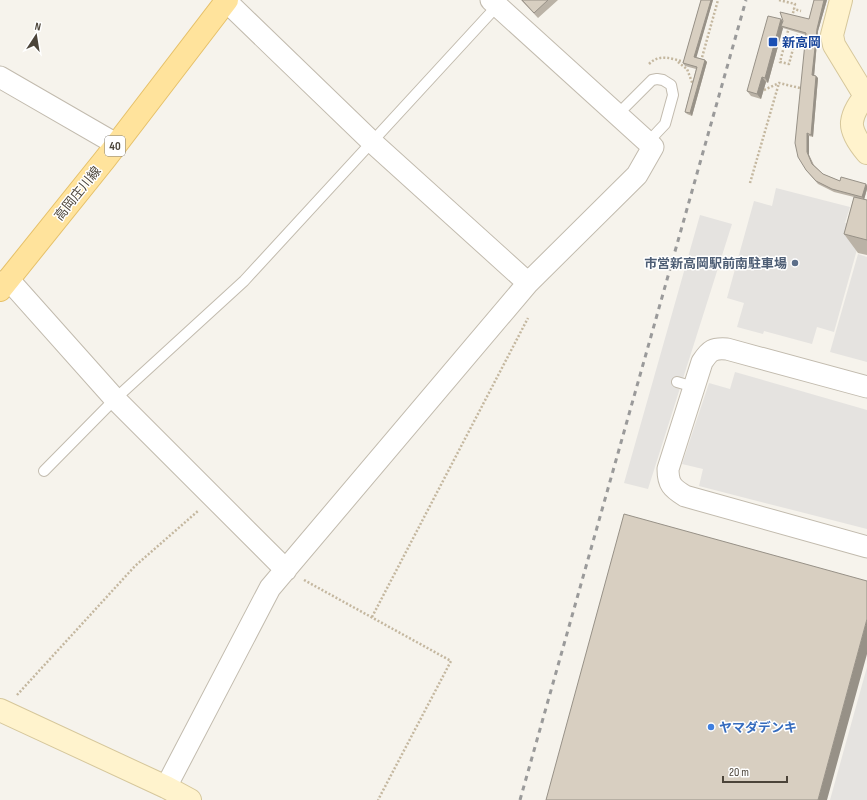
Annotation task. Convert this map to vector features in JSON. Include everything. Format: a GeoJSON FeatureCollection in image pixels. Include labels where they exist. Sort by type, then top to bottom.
{"type":"FeatureCollection","features":[{"type":"Feature","properties":{"kind":"main road","name":"高岡庄川線"},"geometry":{"type":"LineString","coordinates":[[4,284],[116,144],[225,0]]}},
{"type":"Feature","properties":{"kind":"street"},"geometry":{"type":"LineString","coordinates":[[225,0],[372,142],[528,284]]}},
{"type":"Feature","properties":{"kind":"street"},"geometry":{"type":"LineString","coordinates":[[841,0],[832,35],[834,45],[866,95],[856,108],[852,122],[856,138],[867,153]]}},
{"type":"Feature","properties":{"kind":"street"},"geometry":{"type":"LineString","coordinates":[[166,787],[270,588],[528,284],[637,174],[653,147],[494,3]]}},
{"type":"Feature","properties":{"kind":"street"},"geometry":{"type":"LineString","coordinates":[[0,78],[116,144]]}},
{"type":"Feature","properties":{"kind":"street"},"geometry":{"type":"LineString","coordinates":[[4,284],[115,399],[286,570]]}},
{"type":"Feature","properties":{"kind":"street"},"geometry":{"type":"LineString","coordinates":[[867,387],[727,349],[716,348],[708,353],[685,384],[668,469],[668,479],[674,489],[685,496],[867,547]]}},
{"type":"Feature","properties":{"kind":"street"},"geometry":{"type":"LineString","coordinates":[[1,710],[166,787],[190,800]]}},
{"type":"Feature","properties":{"kind":"lane"},"geometry":{"type":"LineString","coordinates":[[44,471],[115,399],[244,280],[372,142],[494,3]]}},
{"type":"Feature","properties":{"kind":"lane"},"geometry":{"type":"LineString","coordinates":[[617,115],[652,80],[663,80],[671,86],[673,95],[665,124],[648,142]]}},
{"type":"Feature","properties":{"kind":"path"},"geometry":{"type":"LineString","coordinates":[[700,66],[718,0]]}},
{"type":"Feature","properties":{"kind":"path"},"geometry":{"type":"LineString","coordinates":[[780,0],[795,4],[780,62],[789,64],[797,34]]}},
{"type":"Feature","properties":{"kind":"path"},"geometry":{"type":"LineString","coordinates":[[794,9],[801,11]]}},
{"type":"Feature","properties":{"kind":"path"},"geometry":{"type":"LineString","coordinates":[[750,183],[779,82]]}},
{"type":"Feature","properties":{"kind":"path"},"geometry":{"type":"LineString","coordinates":[[764,90],[779,82],[808,90]]}},
{"type":"Feature","properties":{"kind":"path"},"geometry":{"type":"LineString","coordinates":[[372,617],[529,317]]}},
{"type":"Feature","properties":{"kind":"path"},"geometry":{"type":"LineString","coordinates":[[1,710],[136,566],[214,497]]}},
{"type":"Feature","properties":{"kind":"path"},"geometry":{"type":"LineString","coordinates":[[286,570],[451,661],[378,800]]}},
{"type":"Feature","properties":{"kind":"shaded area","name":"市営新高岡駅前南駐車場"},"geometry":{"type":"Polygon","coordinates":[[[776,188],[850,207],[845,223],[863,228],[834,332],[817,327],[812,344],[764,331],[763,334],[737,327],[744,303],[727,298],[754,201],[772,206],[776,188]]]}},
{"type":"Feature","properties":{"kind":"shaded area"},"geometry":{"type":"Polygon","coordinates":[[[700,215],[732,224],[648,489],[624,483],[700,215]]]}},
{"type":"Feature","properties":{"kind":"shaded area"},"geometry":{"type":"Polygon","coordinates":[[[858,254],[867,257],[867,362],[830,352],[858,254]]]}},
{"type":"Feature","properties":{"kind":"shaded area"},"geometry":{"type":"Polygon","coordinates":[[[735,372],[867,410],[867,529],[699,486],[703,469],[682,464],[709,383],[730,389],[735,372]]]}},
{"type":"Feature","properties":{"kind":"shaded area"},"geometry":{"type":"Polygon","coordinates":[[[867,667],[867,800],[830,800],[867,667]]]}},
{"type":"Feature","properties":{"kind":"building"},"geometry":{"type":"Polygon","coordinates":[[[522,0],[548,0],[534,13],[522,0]]]}},
{"type":"Feature","properties":{"kind":"building"},"geometry":{"type":"Polygon","coordinates":[[[701,0],[711,0],[694,57],[705,60],[690,113],[685,112],[697,67],[683,63],[701,0]]]}},
{"type":"Feature","properties":{"kind":"building"},"geometry":{"type":"Polygon","coordinates":[[[814,0],[824,0],[817,29],[812,75],[816,76],[811,135],[807,133],[807,152],[812,164],[823,174],[840,181],[841,177],[866,184],[862,197],[832,189],[816,181],[806,170],[798,157],[795,143],[806,33],[781,26],[783,21],[780,12],[809,19],[814,0]]]}},
{"type":"Feature","properties":{"kind":"building"},"geometry":{"type":"Polygon","coordinates":[[[768,16],[781,19],[765,78],[762,77],[757,94],[747,91],[768,16]]]}},
{"type":"Feature","properties":{"kind":"building"},"geometry":{"type":"Polygon","coordinates":[[[854,197],[867,200],[867,240],[844,234],[854,197]]]}},
{"type":"Feature","properties":{"kind":"building","name":"ヤマダデンキ"},"geometry":{"type":"Polygon","coordinates":[[[624,514],[867,581],[867,619],[818,800],[546,800],[624,514]]]}},
{"type":"Feature","properties":{"kind":"railway"},"geometry":{"type":"LineString","coordinates":[[520,800],[746,0]]}},
{"type":"Feature","properties":{"kind":"place","name":"新高岡"},"geometry":{"type":"Point","coordinates":[773,42]}},
{"type":"Feature","properties":{"kind":"place","name":"市営新高岡駅前南駐車場"},"geometry":{"type":"Point","coordinates":[795,263]}},
{"type":"Feature","properties":{"kind":"place","name":"ヤマダデンキ"},"geometry":{"type":"Point","coordinates":[711,727]}}]}
